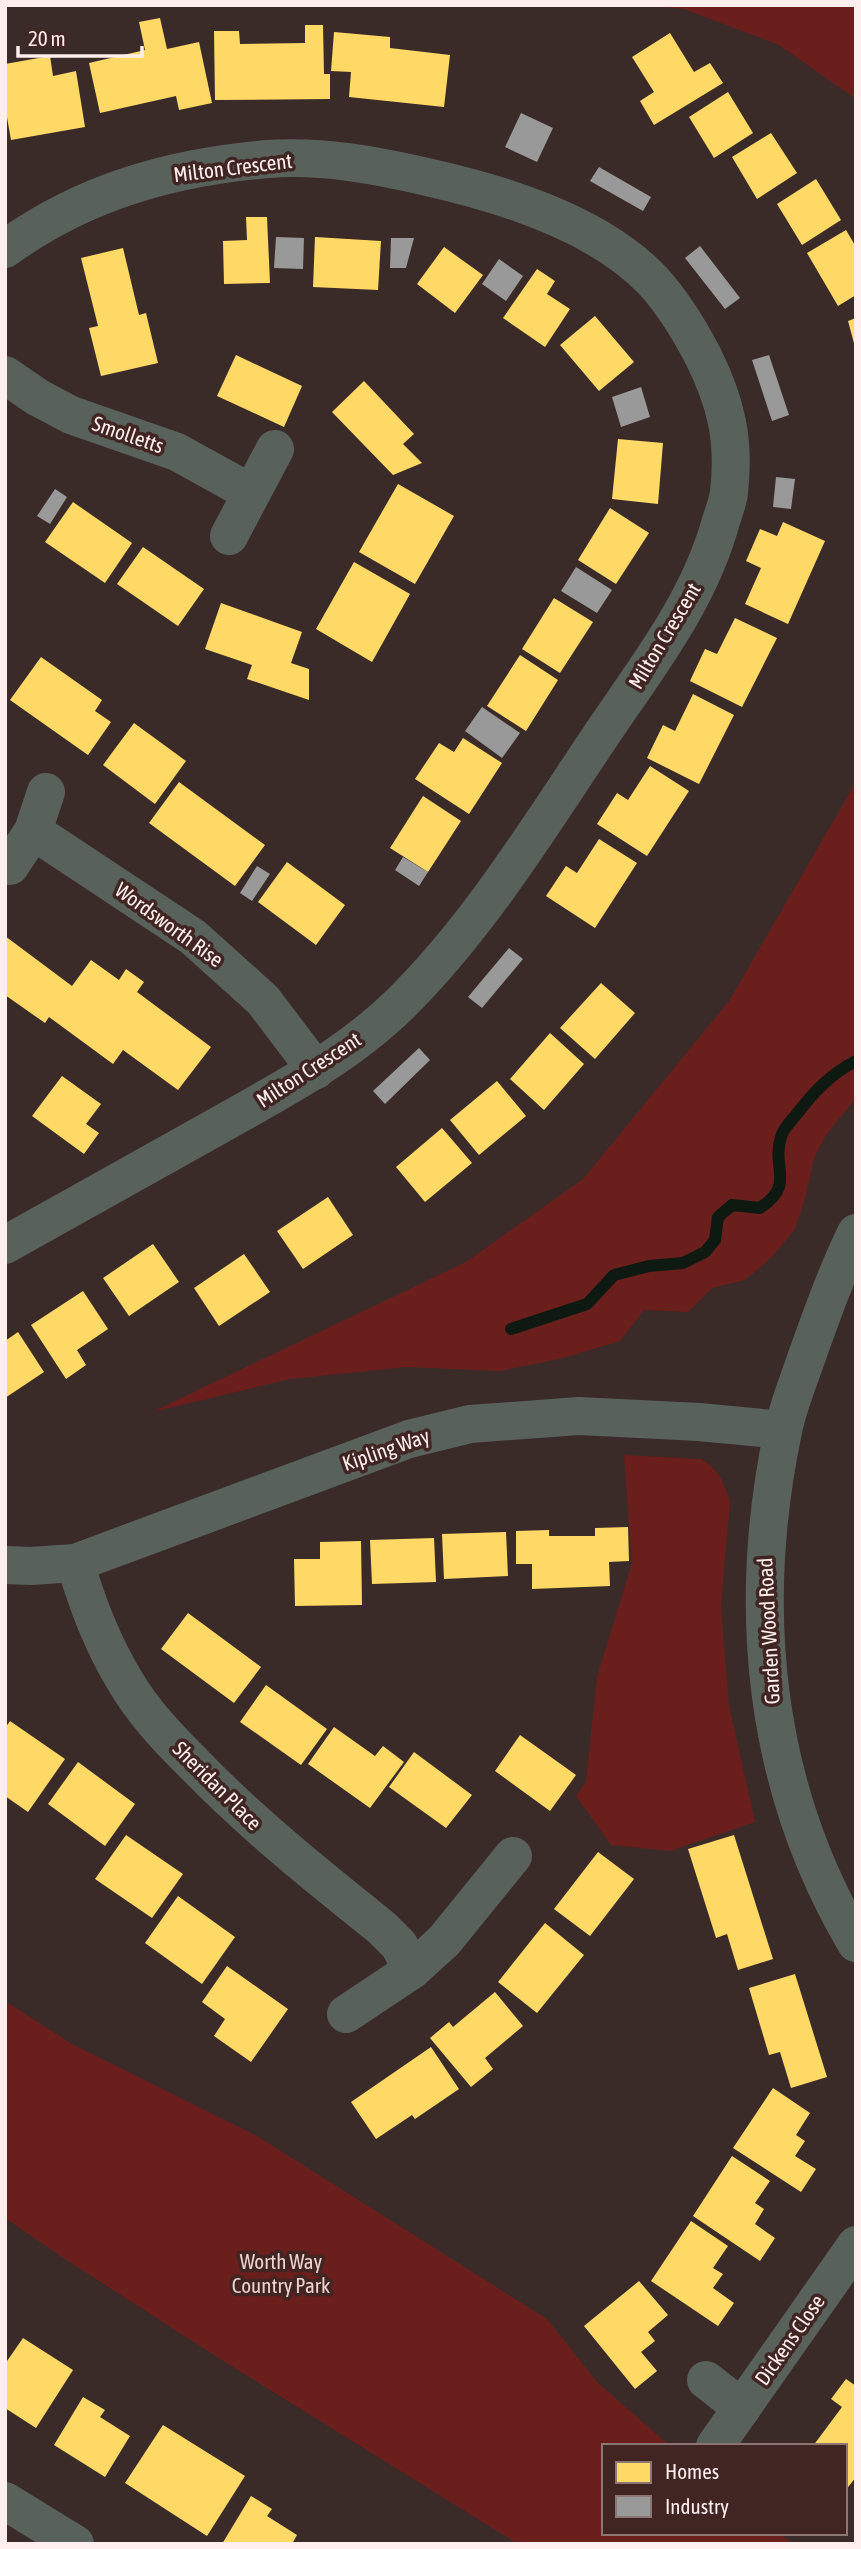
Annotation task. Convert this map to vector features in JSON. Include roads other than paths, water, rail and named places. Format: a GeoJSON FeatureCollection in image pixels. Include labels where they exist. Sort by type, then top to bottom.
{"type":"FeatureCollection","features":[{"type":"Feature","properties":{"kind":"street","name":"Milton Crescent"},"geometry":{"type":"LineString","coordinates":[[5,250],[36,227],[80,203],[132,184],[202,167],[272,159],[319,159],[392,169],[459,184],[544,211],[600,239],[651,279],[687,326],[715,381],[730,432],[729,495],[712,554],[679,621],[491,897],[448,952],[398,1007],[316,1070],[5,1245]]}},
{"type":"Feature","properties":{"kind":"street","name":"Smolletts"},"geometry":{"type":"LineString","coordinates":[[5,375],[37,397],[71,415],[177,452],[251,493]]}},
{"type":"Feature","properties":{"kind":"street"},"geometry":{"type":"LineString","coordinates":[[229,536],[275,449]]}},
{"type":"Feature","properties":{"kind":"street"},"geometry":{"type":"LineString","coordinates":[[10,866],[33,831],[46,792]]}},
{"type":"Feature","properties":{"kind":"street","name":"Wordsworth Rise"},"geometry":{"type":"LineString","coordinates":[[33,831],[202,944],[263,1000],[316,1070]]}},
{"type":"Feature","properties":{"kind":"street","name":"Garden Wood Road"},"geometry":{"type":"LineString","coordinates":[[856,1233],[823,1311],[783,1430],[765,1547],[763,1608],[771,1707],[787,1781],[808,1847],[856,1943]]}},
{"type":"Feature","properties":{"kind":"street","name":"Kipling Way"},"geometry":{"type":"LineString","coordinates":[[5,1565],[75,1563],[409,1440],[470,1424],[579,1416],[699,1422],[783,1430]]}},
{"type":"Feature","properties":{"kind":"street","name":"Sheridan Place"},"geometry":{"type":"LineString","coordinates":[[75,1563],[89,1611],[106,1647],[147,1713],[174,1744],[264,1833],[382,1928],[399,1945],[412,1969]]}},
{"type":"Feature","properties":{"kind":"street"},"geometry":{"type":"LineString","coordinates":[[346,2014],[412,1969],[444,1941],[513,1856]]}},
{"type":"Feature","properties":{"kind":"street","name":"Dickens Close"},"geometry":{"type":"LineString","coordinates":[[716,2444],[850,2267]]}},
{"type":"Feature","properties":{"kind":"street","name":"Dickens Close"},"geometry":{"type":"LineString","coordinates":[[706,2381],[742,2408]]}},
{"type":"Feature","properties":{"kind":"street"},"geometry":{"type":"LineString","coordinates":[[5,2501],[75,2544]]}},
{"type":"Feature","properties":{"kind":"waterway"},"geometry":{"type":"LineString","coordinates":[[511,1329],[587,1304],[614,1275],[649,1266],[683,1263],[705,1252],[715,1240],[718,1217],[732,1205],[760,1208],[771,1199],[780,1183],[779,1148],[783,1131],[823,1085],[856,1061]]}},
{"type":"Feature","properties":{"kind":"park label","name":"Worth Way Country Park"},"geometry":{"type":"Point","coordinates":[281,2274]}}]}
